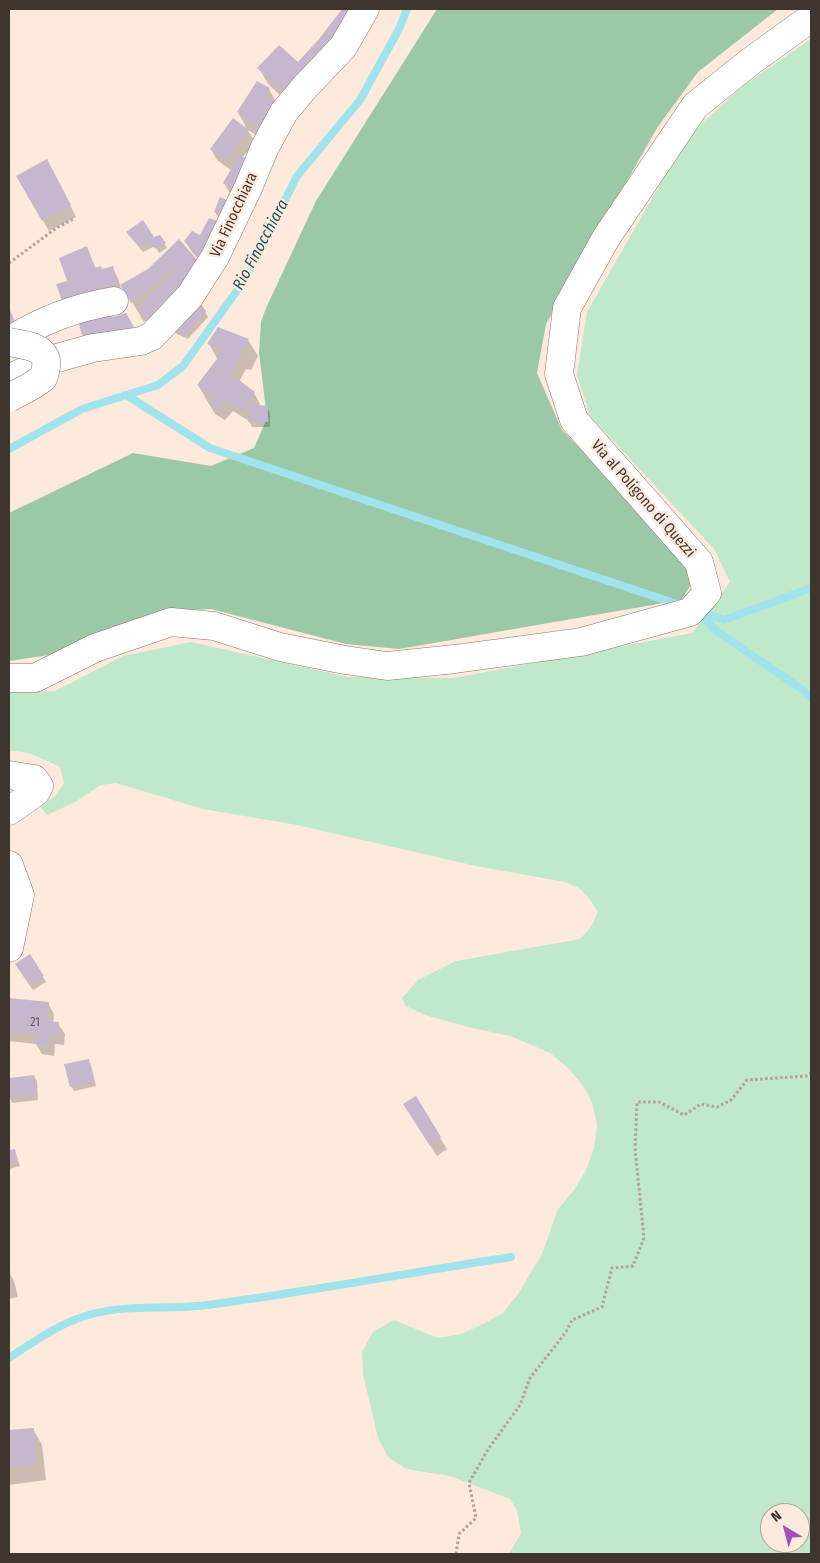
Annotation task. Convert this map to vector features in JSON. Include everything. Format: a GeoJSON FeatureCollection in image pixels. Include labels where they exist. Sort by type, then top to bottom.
{"type":"FeatureCollection","features":[{"type":"Feature","properties":{"kind":"street","name":"Via Finocchiara"},"geometry":{"type":"LineString","coordinates":[[9,379],[46,362],[93,348],[141,341],[152,336],[190,296],[215,257],[265,147],[284,112],[343,47],[365,9]]}},
{"type":"Feature","properties":{"kind":"street","name":"Via al Poligono di Quezzi"},"geometry":{"type":"LineString","coordinates":[[9,678],[35,678],[95,648],[171,622],[214,626],[280,647],[345,660],[388,666],[581,642],[690,612],[707,593],[699,562],[574,420],[559,374],[567,308],[606,238],[695,106],[751,61],[811,18]]}},
{"type":"Feature","properties":{"kind":"street"},"geometry":{"type":"LineString","coordinates":[[9,341],[22,332],[74,311],[114,301]]}},
{"type":"Feature","properties":{"kind":"street"},"geometry":{"type":"LineString","coordinates":[[9,341],[33,346],[44,356],[47,364],[43,378],[33,386],[9,398]]}},
{"type":"Feature","properties":{"kind":"street"},"geometry":{"type":"LineString","coordinates":[[9,775],[34,779],[39,786],[36,792],[9,811]]}},
{"type":"Feature","properties":{"kind":"street"},"geometry":{"type":"LineString","coordinates":[[9,865],[20,895],[9,948]]}},
{"type":"Feature","properties":{"kind":"path"},"geometry":{"type":"LineString","coordinates":[[9,262],[75,218]]}},
{"type":"Feature","properties":{"kind":"path"},"geometry":{"type":"LineString","coordinates":[[456,1554],[459,1534],[476,1518],[469,1483],[486,1451],[520,1405],[530,1378],[566,1332],[572,1320],[602,1307],[612,1268],[633,1266],[644,1238],[635,1148],[638,1102],[659,1102],[684,1114],[701,1104],[717,1107],[731,1100],[746,1080],[806,1076],[811,1073]]}},
{"type":"Feature","properties":{"kind":"green space"},"geometry":{"type":"Polygon","coordinates":[[[437,9],[778,9],[698,72],[657,128],[546,324],[537,373],[562,430],[691,562],[693,582],[681,600],[399,649],[346,644],[211,609],[161,611],[56,654],[9,661],[9,513],[133,453],[211,466],[254,448],[267,418],[259,353],[261,322],[266,308],[316,201],[437,9]]]}},
{"type":"Feature","properties":{"kind":"green space"},"geometry":{"type":"Polygon","coordinates":[[[811,39],[811,1554],[509,1554],[521,1533],[517,1510],[510,1499],[450,1476],[406,1469],[388,1457],[378,1438],[363,1374],[362,1352],[373,1332],[394,1320],[438,1338],[461,1334],[503,1313],[518,1294],[542,1254],[558,1209],[574,1190],[586,1170],[594,1148],[597,1125],[592,1102],[582,1084],[568,1068],[550,1053],[510,1036],[425,1015],[406,1006],[402,998],[418,980],[456,961],[580,939],[591,927],[598,912],[589,898],[579,888],[565,882],[476,866],[297,825],[203,809],[116,783],[101,785],[75,802],[47,815],[40,806],[54,797],[64,783],[60,767],[29,754],[9,751],[9,692],[55,691],[123,656],[191,642],[348,677],[454,678],[692,633],[730,582],[714,549],[590,416],[577,375],[587,312],[687,137],[743,86],[811,39]]]}},
{"type":"Feature","properties":{"kind":"building"},"geometry":{"type":"Polygon","coordinates":[[[342,9],[362,9],[286,95],[257,68],[279,45],[298,62],[342,9]]]}},
{"type":"Feature","properties":{"kind":"building"},"geometry":{"type":"Polygon","coordinates":[[[257,81],[270,88],[266,95],[278,102],[262,131],[237,112],[257,81]]]}},
{"type":"Feature","properties":{"kind":"building"},"geometry":{"type":"Polygon","coordinates":[[[233,118],[249,130],[226,161],[210,149],[233,118]]]}},
{"type":"Feature","properties":{"kind":"building"},"geometry":{"type":"Polygon","coordinates":[[[239,155],[251,161],[236,191],[223,183],[239,155]]]}},
{"type":"Feature","properties":{"kind":"building"},"geometry":{"type":"Polygon","coordinates":[[[47,159],[71,205],[42,221],[16,176],[47,159]]]}},
{"type":"Feature","properties":{"kind":"building"},"geometry":{"type":"Polygon","coordinates":[[[220,197],[233,203],[227,218],[214,212],[220,197]]]}},
{"type":"Feature","properties":{"kind":"building"},"geometry":{"type":"Polygon","coordinates":[[[209,218],[227,224],[205,265],[184,241],[192,231],[200,235],[209,218]]]}},
{"type":"Feature","properties":{"kind":"building"},"geometry":{"type":"Polygon","coordinates":[[[143,220],[154,237],[160,235],[166,243],[155,249],[151,241],[139,247],[126,232],[143,220]]]}},
{"type":"Feature","properties":{"kind":"building"},"geometry":{"type":"Polygon","coordinates":[[[179,239],[199,262],[176,305],[148,324],[138,308],[176,268],[174,266],[131,303],[120,285],[148,269],[179,239]]]}},
{"type":"Feature","properties":{"kind":"building"},"geometry":{"type":"Polygon","coordinates":[[[87,246],[95,268],[101,266],[102,269],[113,266],[119,289],[109,293],[107,285],[62,301],[56,284],[67,281],[59,258],[87,246]]]}},
{"type":"Feature","properties":{"kind":"building"},"geometry":{"type":"Polygon","coordinates":[[[196,298],[206,311],[185,335],[168,327],[196,298]]]}},
{"type":"Feature","properties":{"kind":"building"},"geometry":{"type":"Polygon","coordinates":[[[110,306],[113,317],[126,313],[134,327],[119,335],[84,342],[76,314],[110,306]]]}},
{"type":"Feature","properties":{"kind":"building"},"geometry":{"type":"Polygon","coordinates":[[[9,308],[17,326],[9,330],[9,308]]]}},
{"type":"Feature","properties":{"kind":"building"},"geometry":{"type":"Polygon","coordinates":[[[218,327],[249,339],[230,374],[255,392],[243,411],[226,401],[219,410],[208,403],[213,397],[197,385],[217,359],[221,349],[207,344],[218,327]]]}},
{"type":"Feature","properties":{"kind":"building"},"geometry":{"type":"Polygon","coordinates":[[[250,404],[268,406],[268,422],[248,422],[250,404]]]}},
{"type":"Feature","properties":{"kind":"building"},"geometry":{"type":"Polygon","coordinates":[[[30,954],[44,976],[30,986],[15,964],[30,954]]]}},
{"type":"Feature","properties":{"kind":"building"},"geometry":{"type":"Polygon","coordinates":[[[9,998],[49,1002],[47,1021],[59,1022],[58,1035],[49,1034],[48,1045],[34,1044],[35,1034],[9,1031],[9,998]]]}},
{"type":"Feature","properties":{"kind":"building"},"geometry":{"type":"Polygon","coordinates":[[[89,1059],[94,1081],[70,1087],[64,1064],[89,1059]]]}},
{"type":"Feature","properties":{"kind":"building"},"geometry":{"type":"Polygon","coordinates":[[[34,1075],[36,1095],[9,1098],[9,1078],[34,1075]]]}},
{"type":"Feature","properties":{"kind":"building"},"geometry":{"type":"Polygon","coordinates":[[[416,1096],[441,1137],[430,1146],[403,1104],[416,1096]]]}},
{"type":"Feature","properties":{"kind":"building"},"geometry":{"type":"Polygon","coordinates":[[[15,1149],[18,1161],[9,1163],[9,1150],[15,1149]]]}},
{"type":"Feature","properties":{"kind":"building"},"geometry":{"type":"Polygon","coordinates":[[[9,1272],[13,1286],[9,1287],[9,1272]]]}},
{"type":"Feature","properties":{"kind":"building"},"geometry":{"type":"Polygon","coordinates":[[[34,1428],[37,1464],[9,1468],[9,1430],[34,1428]]]}},
{"type":"Feature","properties":{"kind":"waterway","name":"Rio Finocchiara"},"geometry":{"type":"LineString","coordinates":[[9,449],[82,409],[158,385],[183,366],[246,278],[297,176],[360,100],[399,29],[407,9]]}},
{"type":"Feature","properties":{"kind":"waterway"},"geometry":{"type":"LineString","coordinates":[[126,395],[210,448],[680,605]]}},
{"type":"Feature","properties":{"kind":"waterway"},"geometry":{"type":"LineString","coordinates":[[698,611],[724,620],[811,588]]}},
{"type":"Feature","properties":{"kind":"waterway"},"geometry":{"type":"LineString","coordinates":[[698,611],[715,630],[803,690],[811,698]]}},
{"type":"Feature","properties":{"kind":"waterway"},"geometry":{"type":"LineString","coordinates":[[9,1358],[59,1327],[81,1317],[106,1311],[208,1305],[511,1257]]}}]}
